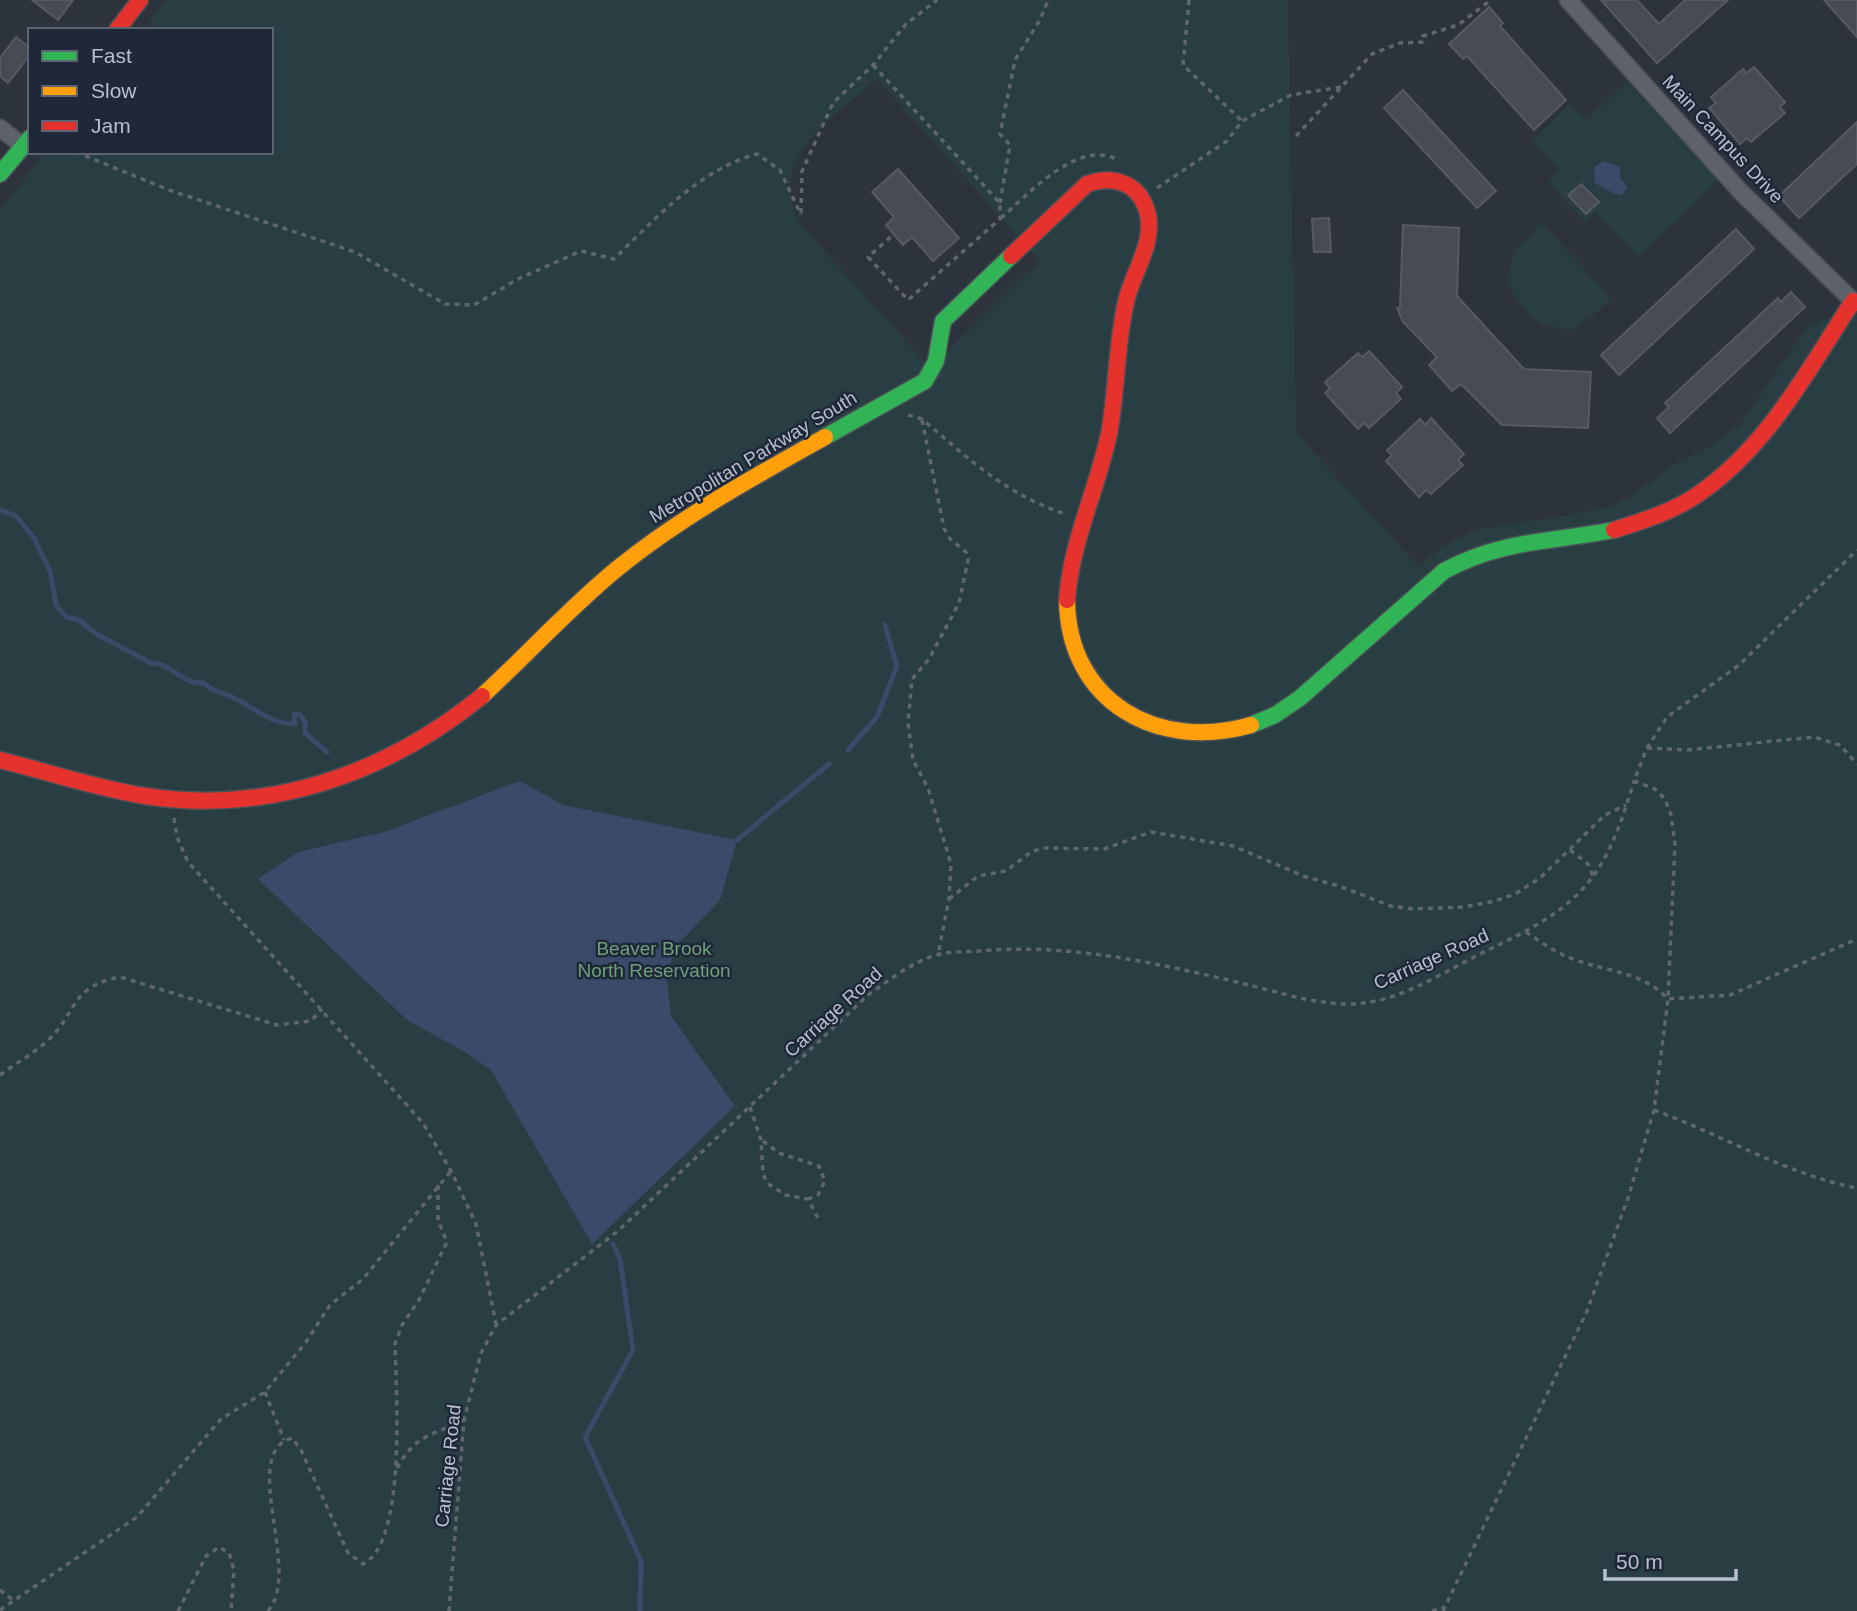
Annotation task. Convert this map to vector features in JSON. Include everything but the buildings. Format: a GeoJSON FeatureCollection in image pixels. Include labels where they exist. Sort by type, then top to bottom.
{"type":"FeatureCollection","features":[{"type":"Feature","properties":{"kind":"street"},"geometry":{"type":"LineString","coordinates":[[119,28],[140,0]]}},
{"type":"Feature","properties":{"kind":"street","name":"Main Campus Drive"},"geometry":{"type":"LineString","coordinates":[[1568,0],[1741,191],[1855,302]]}},
{"type":"Feature","properties":{"kind":"street"},"geometry":{"type":"LineString","coordinates":[[0,128],[26,142],[0,174]]}},
{"type":"Feature","properties":{"kind":"street","name":"Metropolitan Parkway South"},"geometry":{"type":"LineString","coordinates":[[0,760],[146,796],[215,802],[295,792],[370,769],[418,743],[455,718],[482,696],[575,604],[657,539],[712,503],[925,381],[936,361],[943,321],[1087,184],[1101,177],[1115,177],[1127,183],[1145,209],[1149,226],[1146,247],[1125,302],[1112,423],[1086,521]]}},
{"type":"Feature","properties":{"kind":"street"},"geometry":{"type":"LineString","coordinates":[[1086,521],[1067,600],[1070,636],[1083,667],[1097,688],[1139,722],[1167,731],[1220,733],[1249,726],[1277,714],[1303,695],[1444,571],[1470,555],[1496,545],[1603,532],[1641,523],[1693,500],[1717,484],[1760,439],[1855,302]]}},
{"type":"Feature","properties":{"kind":"path"},"geometry":{"type":"LineString","coordinates":[[81,154],[169,190],[355,252],[444,304],[474,305],[518,279],[581,251],[614,259],[662,209],[737,159],[757,154],[780,170],[801,215],[802,171],[833,103],[873,65],[906,24],[937,0]]}},
{"type":"Feature","properties":{"kind":"path"},"geometry":{"type":"LineString","coordinates":[[1000,219],[1000,203],[1010,145],[1000,134],[1015,60],[1040,20],[1048,0]]}},
{"type":"Feature","properties":{"kind":"path"},"geometry":{"type":"LineString","coordinates":[[1189,0],[1184,65],[1242,121]]}},
{"type":"Feature","properties":{"kind":"path"},"geometry":{"type":"LineString","coordinates":[[1296,136],[1372,54],[1400,43],[1423,42],[1423,36],[1458,25],[1491,0]]}},
{"type":"Feature","properties":{"kind":"path"},"geometry":{"type":"LineString","coordinates":[[873,65],[1000,203]]}},
{"type":"Feature","properties":{"kind":"path"},"geometry":{"type":"LineString","coordinates":[[1152,192],[1227,141],[1242,121],[1291,95],[1341,87]]}},
{"type":"Feature","properties":{"kind":"path"},"geometry":{"type":"LineString","coordinates":[[894,234],[868,257],[908,300],[1062,166],[1088,156],[1113,157],[1123,163]]}},
{"type":"Feature","properties":{"kind":"path"},"geometry":{"type":"LineString","coordinates":[[901,416],[913,415],[922,419],[990,477],[1014,493],[1086,521]]}},
{"type":"Feature","properties":{"kind":"path"},"geometry":{"type":"LineString","coordinates":[[922,419],[946,535],[966,552],[968,560],[959,603],[929,659],[909,688],[910,751],[928,788],[951,864],[949,899],[938,955]]}},
{"type":"Feature","properties":{"kind":"path","name":"Carriage Road"},"geometry":{"type":"LineString","coordinates":[[449,1611],[464,1420],[481,1353],[496,1325],[618,1231],[868,995],[907,968],[938,955],[1002,949],[1105,954],[1311,1000],[1364,1003],[1401,992],[1526,932],[1572,903],[1594,878],[1607,856],[1647,748],[1668,717],[1739,665],[1857,550]]}},
{"type":"Feature","properties":{"kind":"path"},"geometry":{"type":"LineString","coordinates":[[1647,748],[1687,750],[1814,737],[1840,745],[1857,764]]}},
{"type":"Feature","properties":{"kind":"path"},"geometry":{"type":"LineString","coordinates":[[1432,1611],[1444,1609],[1587,1311],[1628,1198],[1654,1110],[1668,999],[1675,844],[1671,815],[1665,799],[1655,789],[1634,781]]}},
{"type":"Feature","properties":{"kind":"path"},"geometry":{"type":"LineString","coordinates":[[949,899],[978,876],[1006,871],[1031,852],[1043,848],[1104,849],[1151,832],[1233,846],[1306,877],[1339,886],[1391,906],[1413,909],[1464,907],[1515,894],[1540,878],[1605,816],[1626,805]]}},
{"type":"Feature","properties":{"kind":"path"},"geometry":{"type":"LineString","coordinates":[[162,815],[186,816]]}},
{"type":"Feature","properties":{"kind":"path"},"geometry":{"type":"LineString","coordinates":[[174,816],[177,837],[187,862],[423,1123],[452,1171],[476,1224],[496,1325]]}},
{"type":"Feature","properties":{"kind":"path"},"geometry":{"type":"LineString","coordinates":[[1570,850],[1588,864],[1594,878]]}},
{"type":"Feature","properties":{"kind":"path"},"geometry":{"type":"LineString","coordinates":[[1526,932],[1574,960],[1637,977],[1657,987],[1668,999]]}},
{"type":"Feature","properties":{"kind":"path"},"geometry":{"type":"LineString","coordinates":[[1668,999],[1730,995],[1857,939]]}},
{"type":"Feature","properties":{"kind":"path"},"geometry":{"type":"LineString","coordinates":[[0,1075],[45,1042],[69,1017],[76,999],[97,981],[120,977],[277,1025],[293,1020],[311,1021],[322,1009]]}},
{"type":"Feature","properties":{"kind":"path"},"geometry":{"type":"LineString","coordinates":[[750,1107],[761,1140],[763,1174],[767,1183],[785,1195],[808,1199],[818,1195],[825,1181],[819,1166],[779,1153],[761,1140]]}},
{"type":"Feature","properties":{"kind":"path"},"geometry":{"type":"LineString","coordinates":[[1654,1110],[1710,1130],[1772,1160],[1857,1188]]}},
{"type":"Feature","properties":{"kind":"path"},"geometry":{"type":"LineString","coordinates":[[0,1610],[137,1517],[221,1419],[265,1392],[306,1342],[330,1305],[363,1279],[452,1171]]}},
{"type":"Feature","properties":{"kind":"path"},"geometry":{"type":"LineString","coordinates":[[268,1611],[274,1605],[279,1566],[271,1508],[270,1466],[273,1451],[284,1440],[292,1438],[301,1450],[348,1553],[363,1564],[375,1558],[384,1542],[396,1470],[396,1344],[402,1325],[419,1300],[447,1242],[438,1220],[438,1185]]}},
{"type":"Feature","properties":{"kind":"path"},"geometry":{"type":"LineString","coordinates":[[808,1199],[819,1220]]}},
{"type":"Feature","properties":{"kind":"path"},"geometry":{"type":"LineString","coordinates":[[265,1392],[284,1440]]}},
{"type":"Feature","properties":{"kind":"path"},"geometry":{"type":"LineString","coordinates":[[396,1470],[409,1448],[419,1439],[464,1420]]}},
{"type":"Feature","properties":{"kind":"path"},"geometry":{"type":"LineString","coordinates":[[178,1611],[206,1556],[219,1547],[229,1553],[234,1570],[231,1611]]}},
{"type":"Feature","properties":{"kind":"path"},"geometry":{"type":"LineString","coordinates":[[0,1590],[13,1600]]}},
{"type":"Feature","properties":{"kind":"green space","name":"Beaver Brook North Reservation"},"geometry":{"type":"Polygon","coordinates":[[[166,0],[1288,0],[1296,433],[1418,566],[1444,546],[1480,529],[1569,515],[1613,506],[1627,499],[1678,462],[1710,447],[1740,425],[1809,324],[1857,313],[1857,1611],[0,1611],[0,210],[44,154],[273,154],[273,28],[145,28],[166,0]],[[877,79],[809,141],[791,178],[792,200],[800,224],[930,368],[1040,261],[877,79]]]}},
{"type":"Feature","properties":{"kind":"green space"},"geometry":{"type":"Polygon","coordinates":[[[1627,82],[1719,180],[1638,257],[1595,212],[1585,222],[1548,182],[1560,170],[1532,141],[1570,104],[1586,120],[1627,82]]]}},
{"type":"Feature","properties":{"kind":"green space"},"geometry":{"type":"Polygon","coordinates":[[[1542,223],[1611,298],[1597,312],[1571,330],[1547,325],[1531,316],[1519,303],[1507,282],[1514,251],[1542,223]]]}},
{"type":"Feature","properties":{"kind":"water"},"geometry":{"type":"Polygon","coordinates":[[[1604,161],[1620,167],[1620,177],[1627,187],[1622,195],[1595,183],[1594,167],[1604,161]]]}},
{"type":"Feature","properties":{"kind":"water"},"geometry":{"type":"Polygon","coordinates":[[[520,781],[563,805],[737,840],[720,900],[679,943],[666,973],[671,1016],[735,1106],[592,1244],[491,1070],[465,1052],[407,1020],[258,879],[298,852],[384,832],[520,781]]]}},
{"type":"Feature","properties":{"kind":"waterway"},"geometry":{"type":"LineString","coordinates":[[0,510],[16,516],[34,538],[50,571],[56,605],[66,617],[79,620],[98,635],[151,663],[164,666],[190,681],[204,683],[270,718],[295,724],[294,714],[300,715],[305,722],[305,733],[327,752]]}},
{"type":"Feature","properties":{"kind":"waterway"},"geometry":{"type":"LineString","coordinates":[[848,750],[877,717],[897,666],[885,625]]}},
{"type":"Feature","properties":{"kind":"waterway"},"geometry":{"type":"LineString","coordinates":[[737,840],[829,764]]}},
{"type":"Feature","properties":{"kind":"waterway"},"geometry":{"type":"LineString","coordinates":[[613,1244],[620,1259],[633,1350],[585,1437],[641,1561],[640,1611]]}},
{"type":"Feature","properties":{"kind":"traffic: fast"},"geometry":{"type":"LineString","coordinates":[[0,174],[28,140]]}},
{"type":"Feature","properties":{"kind":"traffic: fast"},"geometry":{"type":"LineString","coordinates":[[825,437],[925,381],[936,361],[943,321],[1011,256]]}},
{"type":"Feature","properties":{"kind":"traffic: fast"},"geometry":{"type":"LineString","coordinates":[[1251,725],[1275,715],[1300,698],[1444,571],[1485,553],[1527,543],[1614,530]]}},
{"type":"Feature","properties":{"kind":"traffic: slow"},"geometry":{"type":"LineString","coordinates":[[482,696],[583,599],[642,549],[718,498],[825,437]]}},
{"type":"Feature","properties":{"kind":"traffic: slow"},"geometry":{"type":"LineString","coordinates":[[1067,600],[1071,636],[1083,666],[1101,691],[1125,711],[1152,724],[1183,731],[1216,732],[1251,725]]}},
{"type":"Feature","properties":{"kind":"traffic: jam"},"geometry":{"type":"LineString","coordinates":[[119,28],[140,0]]}},
{"type":"Feature","properties":{"kind":"traffic: jam"},"geometry":{"type":"LineString","coordinates":[[1011,256],[1087,184],[1117,181],[1133,189],[1145,204],[1148,238],[1126,302],[1109,434],[1079,537],[1067,600]]}},
{"type":"Feature","properties":{"kind":"traffic: jam"},"geometry":{"type":"LineString","coordinates":[[1614,530],[1657,516],[1697,495],[1745,455],[1784,406],[1853,301],[1857,303]]}},
{"type":"Feature","properties":{"kind":"traffic: jam"},"geometry":{"type":"LineString","coordinates":[[0,760],[145,796],[191,800],[236,799],[281,793],[366,767],[406,747],[482,696]]}}]}
